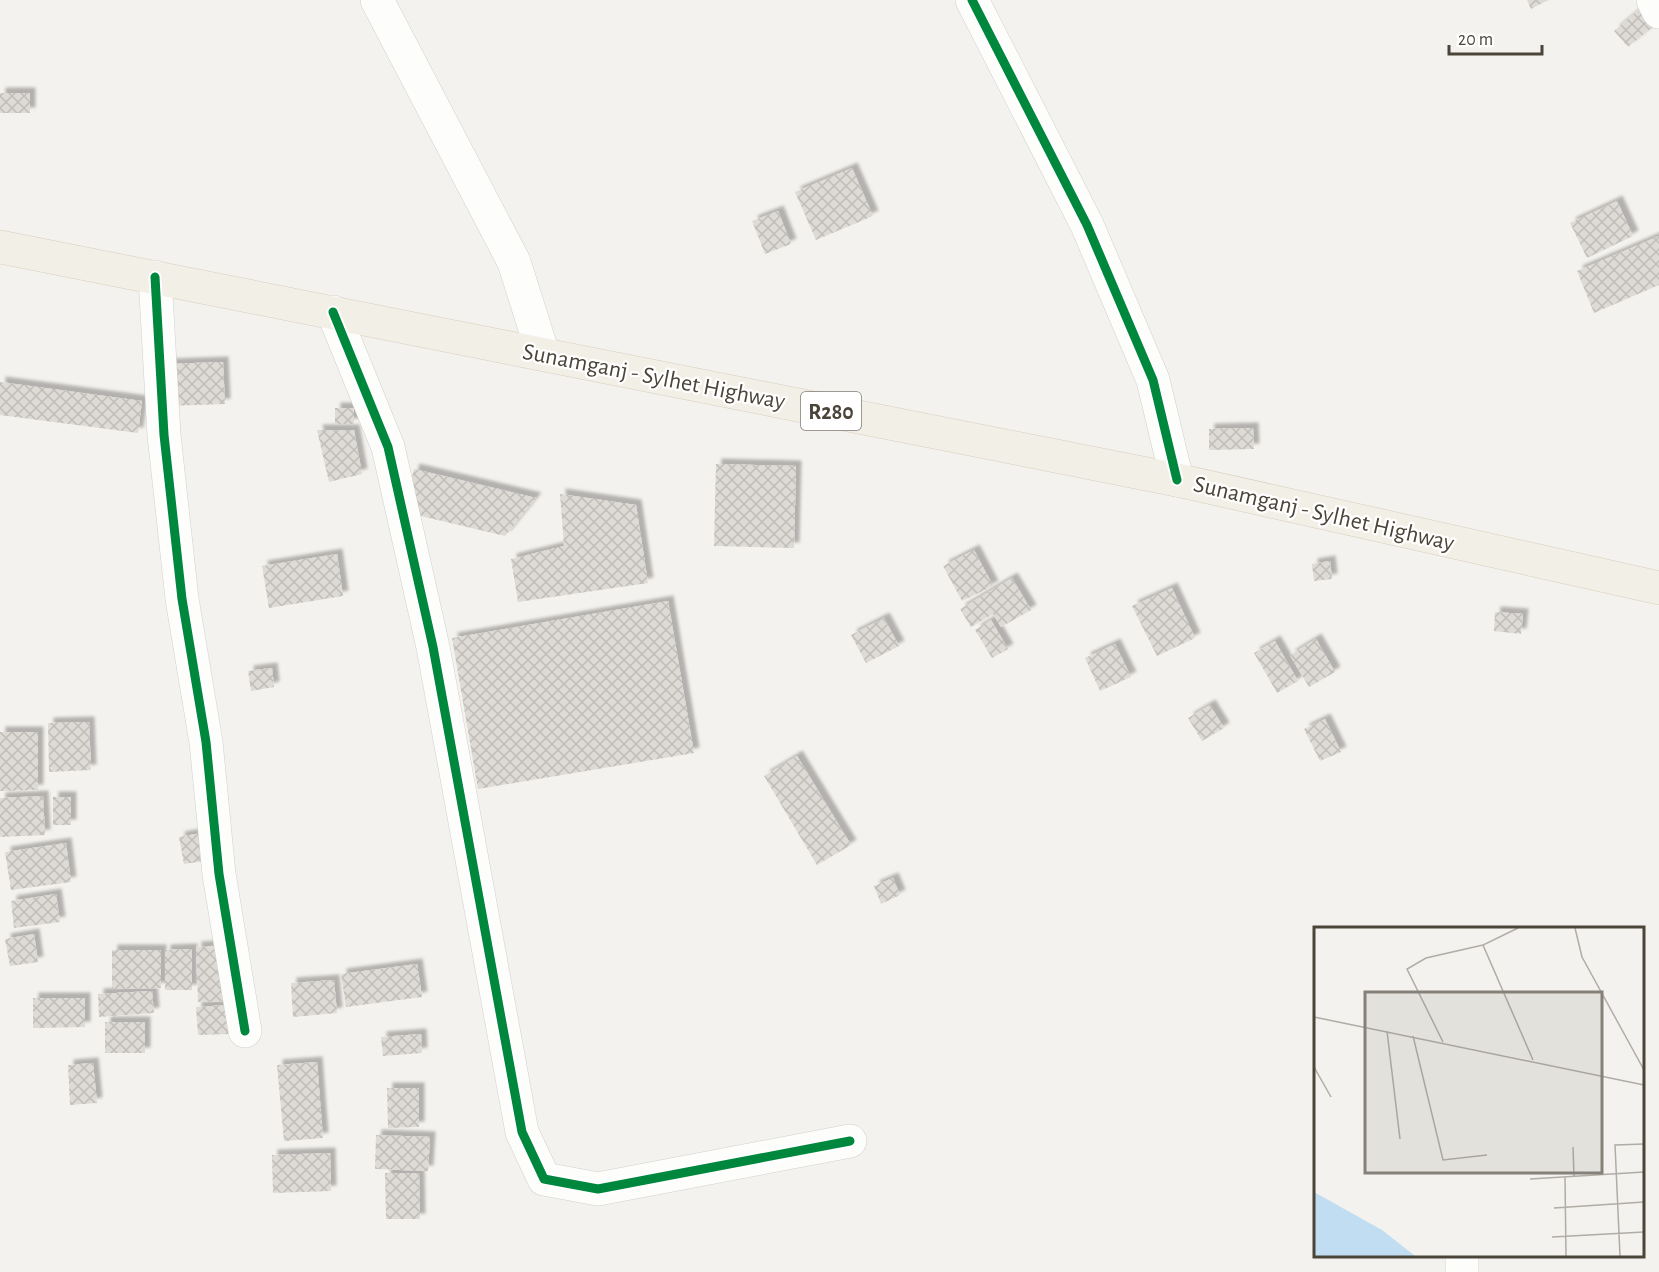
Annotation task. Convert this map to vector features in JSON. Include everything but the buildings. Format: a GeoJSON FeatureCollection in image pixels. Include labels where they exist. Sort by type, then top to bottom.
{"type":"FeatureCollection","features":[{"type":"Feature","properties":{"kind":"main road","name":"Sunamganj - Sylhet Highway"},"geometry":{"type":"LineString","coordinates":[[0,247],[1177,480],[1659,588]]}},
{"type":"Feature","properties":{"kind":"street"},"geometry":{"type":"LineString","coordinates":[[377,0],[514,262],[543,354]]}},
{"type":"Feature","properties":{"kind":"street"},"geometry":{"type":"LineString","coordinates":[[972,0],[1087,225],[1154,380],[1177,480]]}},
{"type":"Feature","properties":{"kind":"street"},"geometry":{"type":"LineString","coordinates":[[1653,0],[1659,12]]}},
{"type":"Feature","properties":{"kind":"street"},"geometry":{"type":"LineString","coordinates":[[154,277],[164,435],[182,599],[206,742],[219,874],[245,1031]]}},
{"type":"Feature","properties":{"kind":"street"},"geometry":{"type":"LineString","coordinates":[[333,312],[388,447],[433,646],[522,1132],[544,1179],[598,1189],[850,1141]]}},
{"type":"Feature","properties":{"kind":"cycle path"},"geometry":{"type":"LineString","coordinates":[[972,0],[1087,225],[1153,380],[1177,480]]}},
{"type":"Feature","properties":{"kind":"cycle path"},"geometry":{"type":"LineString","coordinates":[[155,277],[164,435],[182,599],[206,742],[219,874],[245,1031]]}},
{"type":"Feature","properties":{"kind":"cycle path"},"geometry":{"type":"LineString","coordinates":[[333,312],[388,447],[433,647],[522,1132],[544,1179],[598,1189],[850,1141]]}}]}
